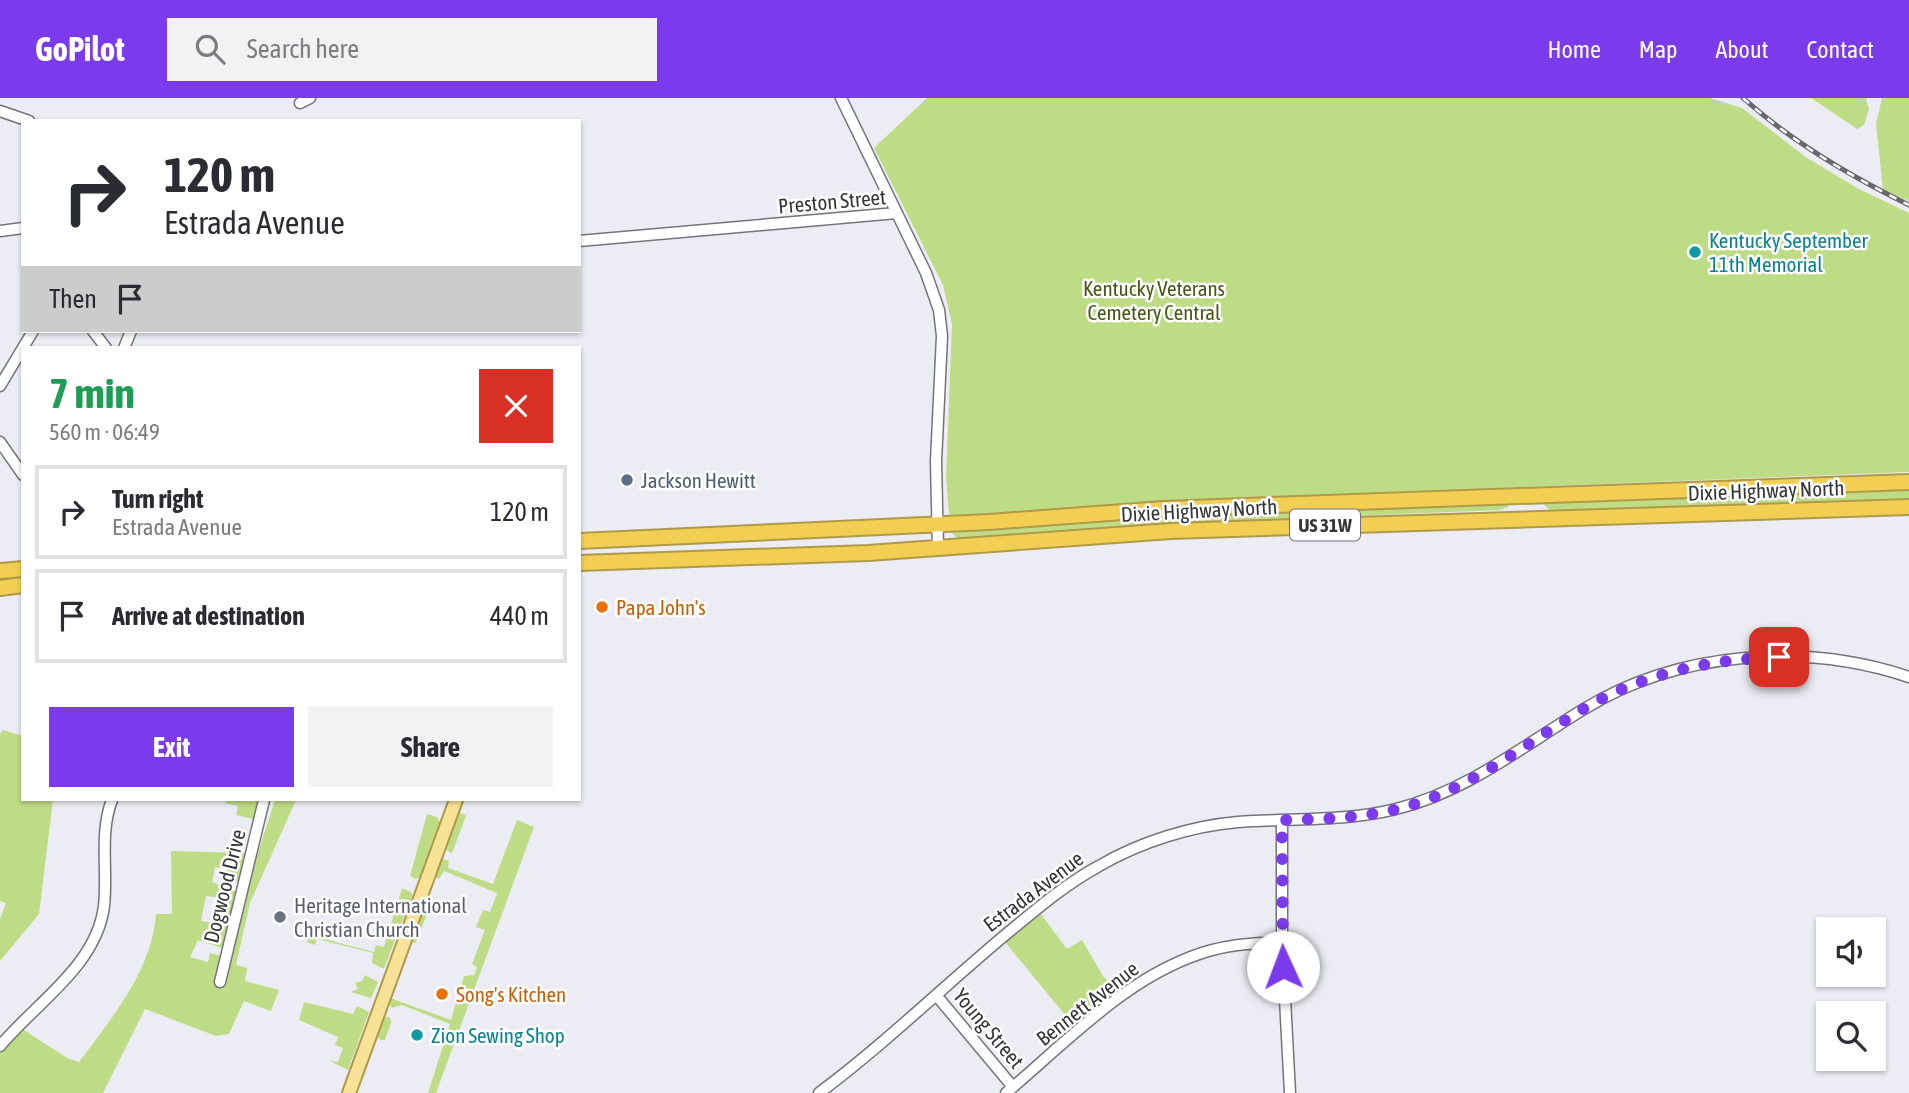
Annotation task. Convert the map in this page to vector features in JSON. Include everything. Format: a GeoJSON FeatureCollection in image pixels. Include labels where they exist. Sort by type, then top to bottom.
{"type":"FeatureCollection","features":[{"type":"Feature","properties":{"kind":"highway","name":"Dixie Highway North"},"geometry":{"type":"LineString","coordinates":[[581,541],[1163,509],[1515,494],[1909,482]]}},
{"type":"Feature","properties":{"kind":"highway","name":"Dixie Highway North"},"geometry":{"type":"LineString","coordinates":[[581,563],[938,549],[1171,531],[1909,507]]}},
{"type":"Feature","properties":{"kind":"highway"},"geometry":{"type":"LineString","coordinates":[[0,571],[21,569]]}},
{"type":"Feature","properties":{"kind":"highway"},"geometry":{"type":"LineString","coordinates":[[0,588],[21,585]]}},
{"type":"Feature","properties":{"kind":"main road"},"geometry":{"type":"LineString","coordinates":[[349,1093],[456,801]]}},
{"type":"Feature","properties":{"kind":"street"},"geometry":{"type":"LineString","coordinates":[[300,103],[310,98]]}},
{"type":"Feature","properties":{"kind":"street"},"geometry":{"type":"LineString","coordinates":[[841,98],[897,213]]}},
{"type":"Feature","properties":{"kind":"street"},"geometry":{"type":"LineString","coordinates":[[0,111],[23,119]]}},
{"type":"Feature","properties":{"kind":"street","name":"Preston Street"},"geometry":{"type":"LineString","coordinates":[[581,241],[897,213],[926,273],[941,323],[936,457],[938,549]]}},
{"type":"Feature","properties":{"kind":"street"},"geometry":{"type":"LineString","coordinates":[[0,231],[21,228]]}},
{"type":"Feature","properties":{"kind":"street"},"geometry":{"type":"LineString","coordinates":[[0,386],[21,351]]}},
{"type":"Feature","properties":{"kind":"street"},"geometry":{"type":"LineString","coordinates":[[0,442],[21,472]]}},
{"type":"Feature","properties":{"kind":"street","name":"Estrada Avenue"},"geometry":{"type":"LineString","coordinates":[[819,1093],[1063,888],[1101,864],[1154,841],[1234,823],[1355,817],[1422,802],[1472,779],[1610,695],[1678,670],[1739,659],[1802,657],[1856,663],[1909,677]]}},
{"type":"Feature","properties":{"kind":"street"},"geometry":{"type":"LineString","coordinates":[[0,1046],[73,970],[91,946],[100,928],[105,888],[106,818],[112,801]]}},
{"type":"Feature","properties":{"kind":"street","name":"Dogwood Drive"},"geometry":{"type":"LineString","coordinates":[[220,982],[264,801]]}},
{"type":"Feature","properties":{"kind":"street"},"geometry":{"type":"LineString","coordinates":[[1282,820],[1282,942],[1290,1093]]}},
{"type":"Feature","properties":{"kind":"street","name":"Bennett Avenue"},"geometry":{"type":"LineString","coordinates":[[1010,1090],[1086,1024],[1155,974],[1189,958],[1223,947],[1282,942]]}},
{"type":"Feature","properties":{"kind":"street","name":"Young Street"},"geometry":{"type":"LineString","coordinates":[[936,995],[1010,1090]]}},
{"type":"Feature","properties":{"kind":"green space","name":"Kentucky Veterans Cemetery Central"},"geometry":{"type":"Polygon","coordinates":[[[927,98],[1710,98],[1742,108],[1807,158],[1859,189],[1909,213],[1909,472],[1193,500],[956,516],[949,514],[946,478],[952,324],[943,285],[874,148],[927,98]]]}},
{"type":"Feature","properties":{"kind":"green space"},"geometry":{"type":"Polygon","coordinates":[[[1811,98],[1866,98],[1869,109],[1864,125],[1857,129],[1811,98]]]}},
{"type":"Feature","properties":{"kind":"green space"},"geometry":{"type":"Polygon","coordinates":[[[1882,98],[1909,98],[1909,201],[1883,190],[1876,124],[1882,98]]]}},
{"type":"Feature","properties":{"kind":"green space"},"geometry":{"type":"Polygon","coordinates":[[[1909,488],[1909,500],[1887,501],[1552,512],[1541,502],[1909,488]]]}},
{"type":"Feature","properties":{"kind":"green space"},"geometry":{"type":"Polygon","coordinates":[[[1508,502],[1508,507],[1500,510],[1326,517],[960,541],[952,533],[1110,517],[1508,502]]]}},
{"type":"Feature","properties":{"kind":"green space"},"geometry":{"type":"Polygon","coordinates":[[[3,730],[21,735],[21,801],[53,801],[39,914],[0,961],[0,919],[6,903],[0,901],[0,734],[3,730]]]}},
{"type":"Feature","properties":{"kind":"green space"},"geometry":{"type":"Polygon","coordinates":[[[260,801],[257,820],[236,815],[238,806],[225,803],[260,801]]]}},
{"type":"Feature","properties":{"kind":"green space"},"geometry":{"type":"Polygon","coordinates":[[[275,801],[296,801],[250,903],[236,965],[247,968],[245,981],[279,990],[271,1011],[244,1001],[229,1034],[216,1036],[145,1009],[103,1093],[0,1093],[0,1053],[21,1028],[67,1058],[79,1062],[104,1028],[139,974],[153,935],[156,914],[172,914],[171,851],[248,853],[241,882],[225,880],[227,869],[215,867],[212,882],[238,892],[233,918],[217,916],[220,898],[206,896],[201,921],[230,926],[225,949],[198,940],[190,957],[208,962],[210,953],[222,956],[216,985],[223,987],[249,880],[275,801]]]}},
{"type":"Feature","properties":{"kind":"green space"},"geometry":{"type":"Polygon","coordinates":[[[460,812],[466,816],[452,853],[445,848],[460,812]]]}},
{"type":"Feature","properties":{"kind":"green space"},"geometry":{"type":"Polygon","coordinates":[[[427,814],[437,817],[440,822],[420,877],[415,879],[410,876],[427,814]]]}},
{"type":"Feature","properties":{"kind":"green space"},"geometry":{"type":"Polygon","coordinates":[[[517,820],[534,827],[436,1093],[428,1093],[450,1024],[402,1005],[392,1008],[388,1003],[390,998],[451,1020],[464,976],[474,975],[477,967],[472,964],[485,930],[476,927],[483,910],[490,912],[497,893],[444,871],[439,879],[434,876],[443,859],[449,861],[448,868],[493,884],[517,820]]]}},
{"type":"Feature","properties":{"kind":"green space"},"geometry":{"type":"Polygon","coordinates":[[[402,888],[411,892],[412,896],[384,969],[372,963],[373,953],[317,939],[315,945],[307,942],[309,935],[374,952],[376,945],[384,947],[402,888]]]}},
{"type":"Feature","properties":{"kind":"green space"},"geometry":{"type":"Polygon","coordinates":[[[425,909],[427,914],[415,944],[411,940],[425,909]]]}},
{"type":"Feature","properties":{"kind":"green space"},"geometry":{"type":"Polygon","coordinates":[[[1040,913],[1067,949],[1082,940],[1103,976],[1118,991],[1075,1027],[1005,942],[1040,913]]]}},
{"type":"Feature","properties":{"kind":"green space"},"geometry":{"type":"Polygon","coordinates":[[[365,975],[378,982],[371,998],[351,992],[358,989],[355,983],[362,981],[365,975]]]}},
{"type":"Feature","properties":{"kind":"green space"},"geometry":{"type":"Polygon","coordinates":[[[304,1002],[353,1014],[357,1006],[369,1012],[348,1070],[330,1061],[338,1062],[343,1048],[335,1045],[338,1037],[299,1020],[304,1002]]]}},
{"type":"Feature","properties":{"kind":"green space"},"geometry":{"type":"Polygon","coordinates":[[[390,1017],[391,1023],[385,1040],[380,1040],[376,1034],[382,1018],[390,1017]]]}},
{"type":"Feature","properties":{"kind":"railway"},"geometry":{"type":"LineString","coordinates":[[1743,98],[1822,157],[1909,205]]}},
{"type":"Feature","properties":{"kind":"place","name":"Kentucky September 11th Memorial"},"geometry":{"type":"Point","coordinates":[1695,252]}},
{"type":"Feature","properties":{"kind":"place","name":"Jackson Hewitt"},"geometry":{"type":"Point","coordinates":[627,480]}},
{"type":"Feature","properties":{"kind":"place","name":"Papa John's"},"geometry":{"type":"Point","coordinates":[602,607]}},
{"type":"Feature","properties":{"kind":"place","name":"Heritage International Christian Church"},"geometry":{"type":"Point","coordinates":[280,917]}},
{"type":"Feature","properties":{"kind":"place","name":"Song's Kitchen"},"geometry":{"type":"Point","coordinates":[442,994]}},
{"type":"Feature","properties":{"kind":"place","name":"Zion Sewing Shop"},"geometry":{"type":"Point","coordinates":[417,1035]}},
{"type":"Feature","properties":{"kind":"route"},"geometry":{"type":"LineString","coordinates":[[1283,967],[1282,820],[1355,817],[1422,802],[1472,779],[1587,707],[1633,685],[1678,670],[1715,662],[1779,657]]}}]}
